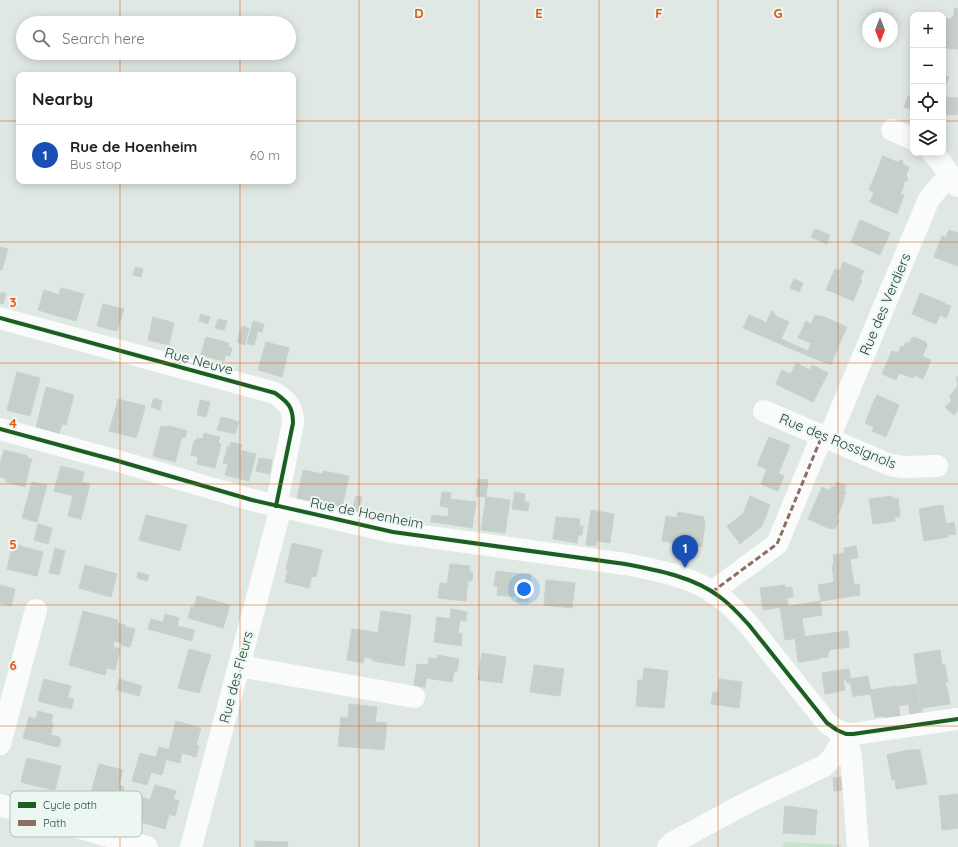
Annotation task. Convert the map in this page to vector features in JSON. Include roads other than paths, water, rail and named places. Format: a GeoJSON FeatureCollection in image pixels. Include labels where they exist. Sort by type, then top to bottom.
{"type":"FeatureCollection","features":[{"type":"Feature","properties":{"kind":"street"},"geometry":{"type":"LineString","coordinates":[[892,130],[910,138]]}},
{"type":"Feature","properties":{"kind":"street"},"geometry":{"type":"LineString","coordinates":[[934,156],[955,181]]}},
{"type":"Feature","properties":{"kind":"street","name":"Rue des Verdiers"},"geometry":{"type":"LineString","coordinates":[[712,592],[777,544],[929,200],[940,186],[955,181]]}},
{"type":"Feature","properties":{"kind":"street","name":"Rue Neuve"},"geometry":{"type":"LineString","coordinates":[[0,318],[275,393],[283,399],[293,412],[293,423],[278,506]]}},
{"type":"Feature","properties":{"kind":"street","name":"Rue des Rossignols"},"geometry":{"type":"LineString","coordinates":[[764,411],[890,465],[904,467],[936,466]]}},
{"type":"Feature","properties":{"kind":"street","name":"Rue de Hoenheim"},"geometry":{"type":"LineString","coordinates":[[0,429],[278,506],[393,532],[647,568],[681,577],[720,597],[749,625],[827,723],[846,734]]}},
{"type":"Feature","properties":{"kind":"street","name":"Rue des Fleurs"},"geometry":{"type":"LineString","coordinates":[[190,847],[239,666],[278,506]]}},
{"type":"Feature","properties":{"kind":"street"},"geometry":{"type":"LineString","coordinates":[[0,744],[36,610]]}},
{"type":"Feature","properties":{"kind":"street"},"geometry":{"type":"LineString","coordinates":[[239,666],[414,697]]}},
{"type":"Feature","properties":{"kind":"street"},"geometry":{"type":"LineString","coordinates":[[846,734],[866,733],[958,719]]}},
{"type":"Feature","properties":{"kind":"street"},"geometry":{"type":"LineString","coordinates":[[668,847],[672,843],[752,800],[824,766],[833,757],[846,734]]}},
{"type":"Feature","properties":{"kind":"street"},"geometry":{"type":"LineString","coordinates":[[846,734],[851,756],[858,847]]}},
{"type":"Feature","properties":{"kind":"street"},"geometry":{"type":"LineString","coordinates":[[0,805],[10,808]]}},
{"type":"Feature","properties":{"kind":"street"},"geometry":{"type":"LineString","coordinates":[[112,837],[147,847]]}},
{"type":"Feature","properties":{"kind":"place","name":"Rue de Hoenheim"},"geometry":{"type":"Point","coordinates":[685,568]}}]}
